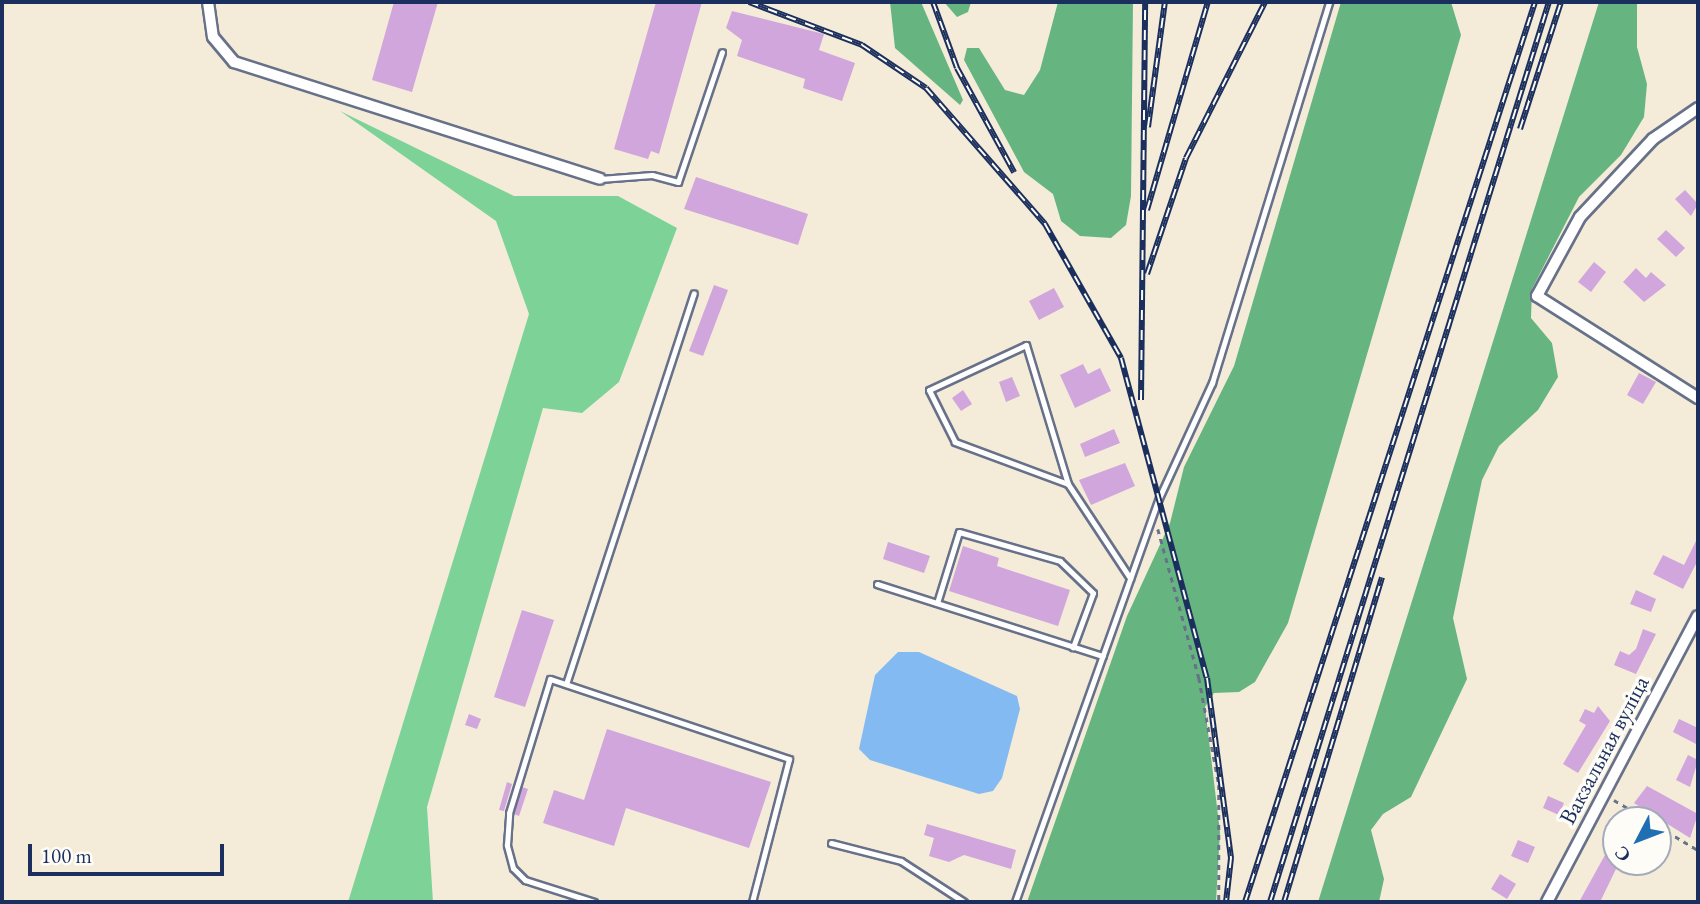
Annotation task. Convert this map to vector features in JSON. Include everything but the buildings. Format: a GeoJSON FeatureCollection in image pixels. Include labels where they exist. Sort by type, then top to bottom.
{"type":"FeatureCollection","features":[{"type":"Feature","properties":{"kind":"street"},"geometry":{"type":"LineString","coordinates":[[208,2],[212,37],[234,62],[600,179]]}},
{"type":"Feature","properties":{"kind":"street"},"geometry":{"type":"LineString","coordinates":[[1698,108],[1653,139],[1580,217],[1537,296],[1698,398]]}},
{"type":"Feature","properties":{"kind":"street","name":"Вакзальная вуліца"},"geometry":{"type":"LineString","coordinates":[[1547,902],[1698,616]]}},
{"type":"Feature","properties":{"kind":"lane"},"geometry":{"type":"LineString","coordinates":[[1015,902],[1153,513],[1212,383],[1329,2]]}},
{"type":"Feature","properties":{"kind":"lane"},"geometry":{"type":"LineString","coordinates":[[600,179],[652,175],[678,182],[722,52]]}},
{"type":"Feature","properties":{"kind":"lane"},"geometry":{"type":"LineString","coordinates":[[566,684],[694,293]]}},
{"type":"Feature","properties":{"kind":"lane"},"geometry":{"type":"LineString","coordinates":[[1068,484],[955,442],[929,390],[1026,345],[1068,484],[1130,578]]}},
{"type":"Feature","properties":{"kind":"lane"},"geometry":{"type":"LineString","coordinates":[[937,603],[959,532],[1060,561],[1093,593],[1073,647]]}},
{"type":"Feature","properties":{"kind":"lane"},"geometry":{"type":"LineString","coordinates":[[877,584],[1103,656]]}},
{"type":"Feature","properties":{"kind":"lane"},"geometry":{"type":"LineString","coordinates":[[594,902],[525,880],[513,868],[508,845],[509,813],[550,679],[789,759],[752,902]]}},
{"type":"Feature","properties":{"kind":"lane"},"geometry":{"type":"LineString","coordinates":[[831,843],[901,861],[964,902]]}},
{"type":"Feature","properties":{"kind":"path"},"geometry":{"type":"LineString","coordinates":[[1153,513],[1199,678],[1219,785],[1220,902]]}},
{"type":"Feature","properties":{"kind":"path"},"geometry":{"type":"LineString","coordinates":[[1605,795],[1624,806]]}},
{"type":"Feature","properties":{"kind":"path"},"geometry":{"type":"LineString","coordinates":[[1672,834],[1698,849]]}},
{"type":"Feature","properties":{"kind":"green space"},"geometry":{"type":"Polygon","coordinates":[[[890,2],[921,2],[963,100],[960,105],[895,48],[890,2]]]}},
{"type":"Feature","properties":{"kind":"green space"},"geometry":{"type":"Polygon","coordinates":[[[944,2],[971,2],[968,12],[957,17],[944,2]]]}},
{"type":"Feature","properties":{"kind":"green space"},"geometry":{"type":"Polygon","coordinates":[[[1058,2],[1133,2],[1131,196],[1126,225],[1111,238],[1080,236],[1061,221],[1053,194],[1024,172],[964,60],[967,48],[979,48],[1005,90],[1024,95],[1040,70],[1058,2]]]}},
{"type":"Feature","properties":{"kind":"green space"},"geometry":{"type":"Polygon","coordinates":[[[1341,2],[1451,2],[1461,35],[1288,623],[1255,682],[1239,692],[1214,693],[1205,707],[1220,832],[1216,902],[1027,902],[1127,616],[1170,523],[1184,467],[1234,366],[1341,2]]]}},
{"type":"Feature","properties":{"kind":"green space"},"geometry":{"type":"Polygon","coordinates":[[[1599,2],[1637,2],[1637,47],[1647,84],[1644,117],[1621,155],[1579,197],[1532,289],[1531,318],[1552,343],[1558,377],[1538,410],[1499,446],[1482,480],[1453,618],[1467,679],[1411,797],[1383,814],[1371,830],[1384,879],[1379,902],[1318,902],[1599,2]]]}},
{"type":"Feature","properties":{"kind":"green space"},"geometry":{"type":"Polygon","coordinates":[[[340,111],[514,196],[618,196],[677,228],[619,382],[582,413],[543,408],[427,807],[433,902],[348,902],[529,314],[496,221],[340,111]]]}},
{"type":"Feature","properties":{"kind":"water"},"geometry":{"type":"Polygon","coordinates":[[[898,652],[919,652],[1017,696],[1020,709],[1002,778],[993,791],[979,794],[870,760],[859,749],[875,675],[898,652]]]}},
{"type":"Feature","properties":{"kind":"railway"},"geometry":{"type":"LineString","coordinates":[[749,2],[862,45],[926,88],[1045,224],[1121,358],[1207,678],[1231,858],[1226,902]]}},
{"type":"Feature","properties":{"kind":"railway"},"geometry":{"type":"LineString","coordinates":[[933,2],[957,68],[1014,172]]}},
{"type":"Feature","properties":{"kind":"railway"},"geometry":{"type":"LineString","coordinates":[[1141,400],[1145,2]]}},
{"type":"Feature","properties":{"kind":"railway"},"geometry":{"type":"LineString","coordinates":[[1148,127],[1165,2]]}},
{"type":"Feature","properties":{"kind":"railway"},"geometry":{"type":"LineString","coordinates":[[1147,210],[1208,2]]}},
{"type":"Feature","properties":{"kind":"railway"},"geometry":{"type":"LineString","coordinates":[[1147,274],[1186,158],[1265,2]]}},
{"type":"Feature","properties":{"kind":"railway"},"geometry":{"type":"LineString","coordinates":[[1245,902],[1535,2]]}},
{"type":"Feature","properties":{"kind":"railway"},"geometry":{"type":"LineString","coordinates":[[1270,902],[1549,2]]}},
{"type":"Feature","properties":{"kind":"railway"},"geometry":{"type":"LineString","coordinates":[[1520,129],[1561,2]]}},
{"type":"Feature","properties":{"kind":"railway"},"geometry":{"type":"LineString","coordinates":[[1284,902],[1382,577]]}}]}
